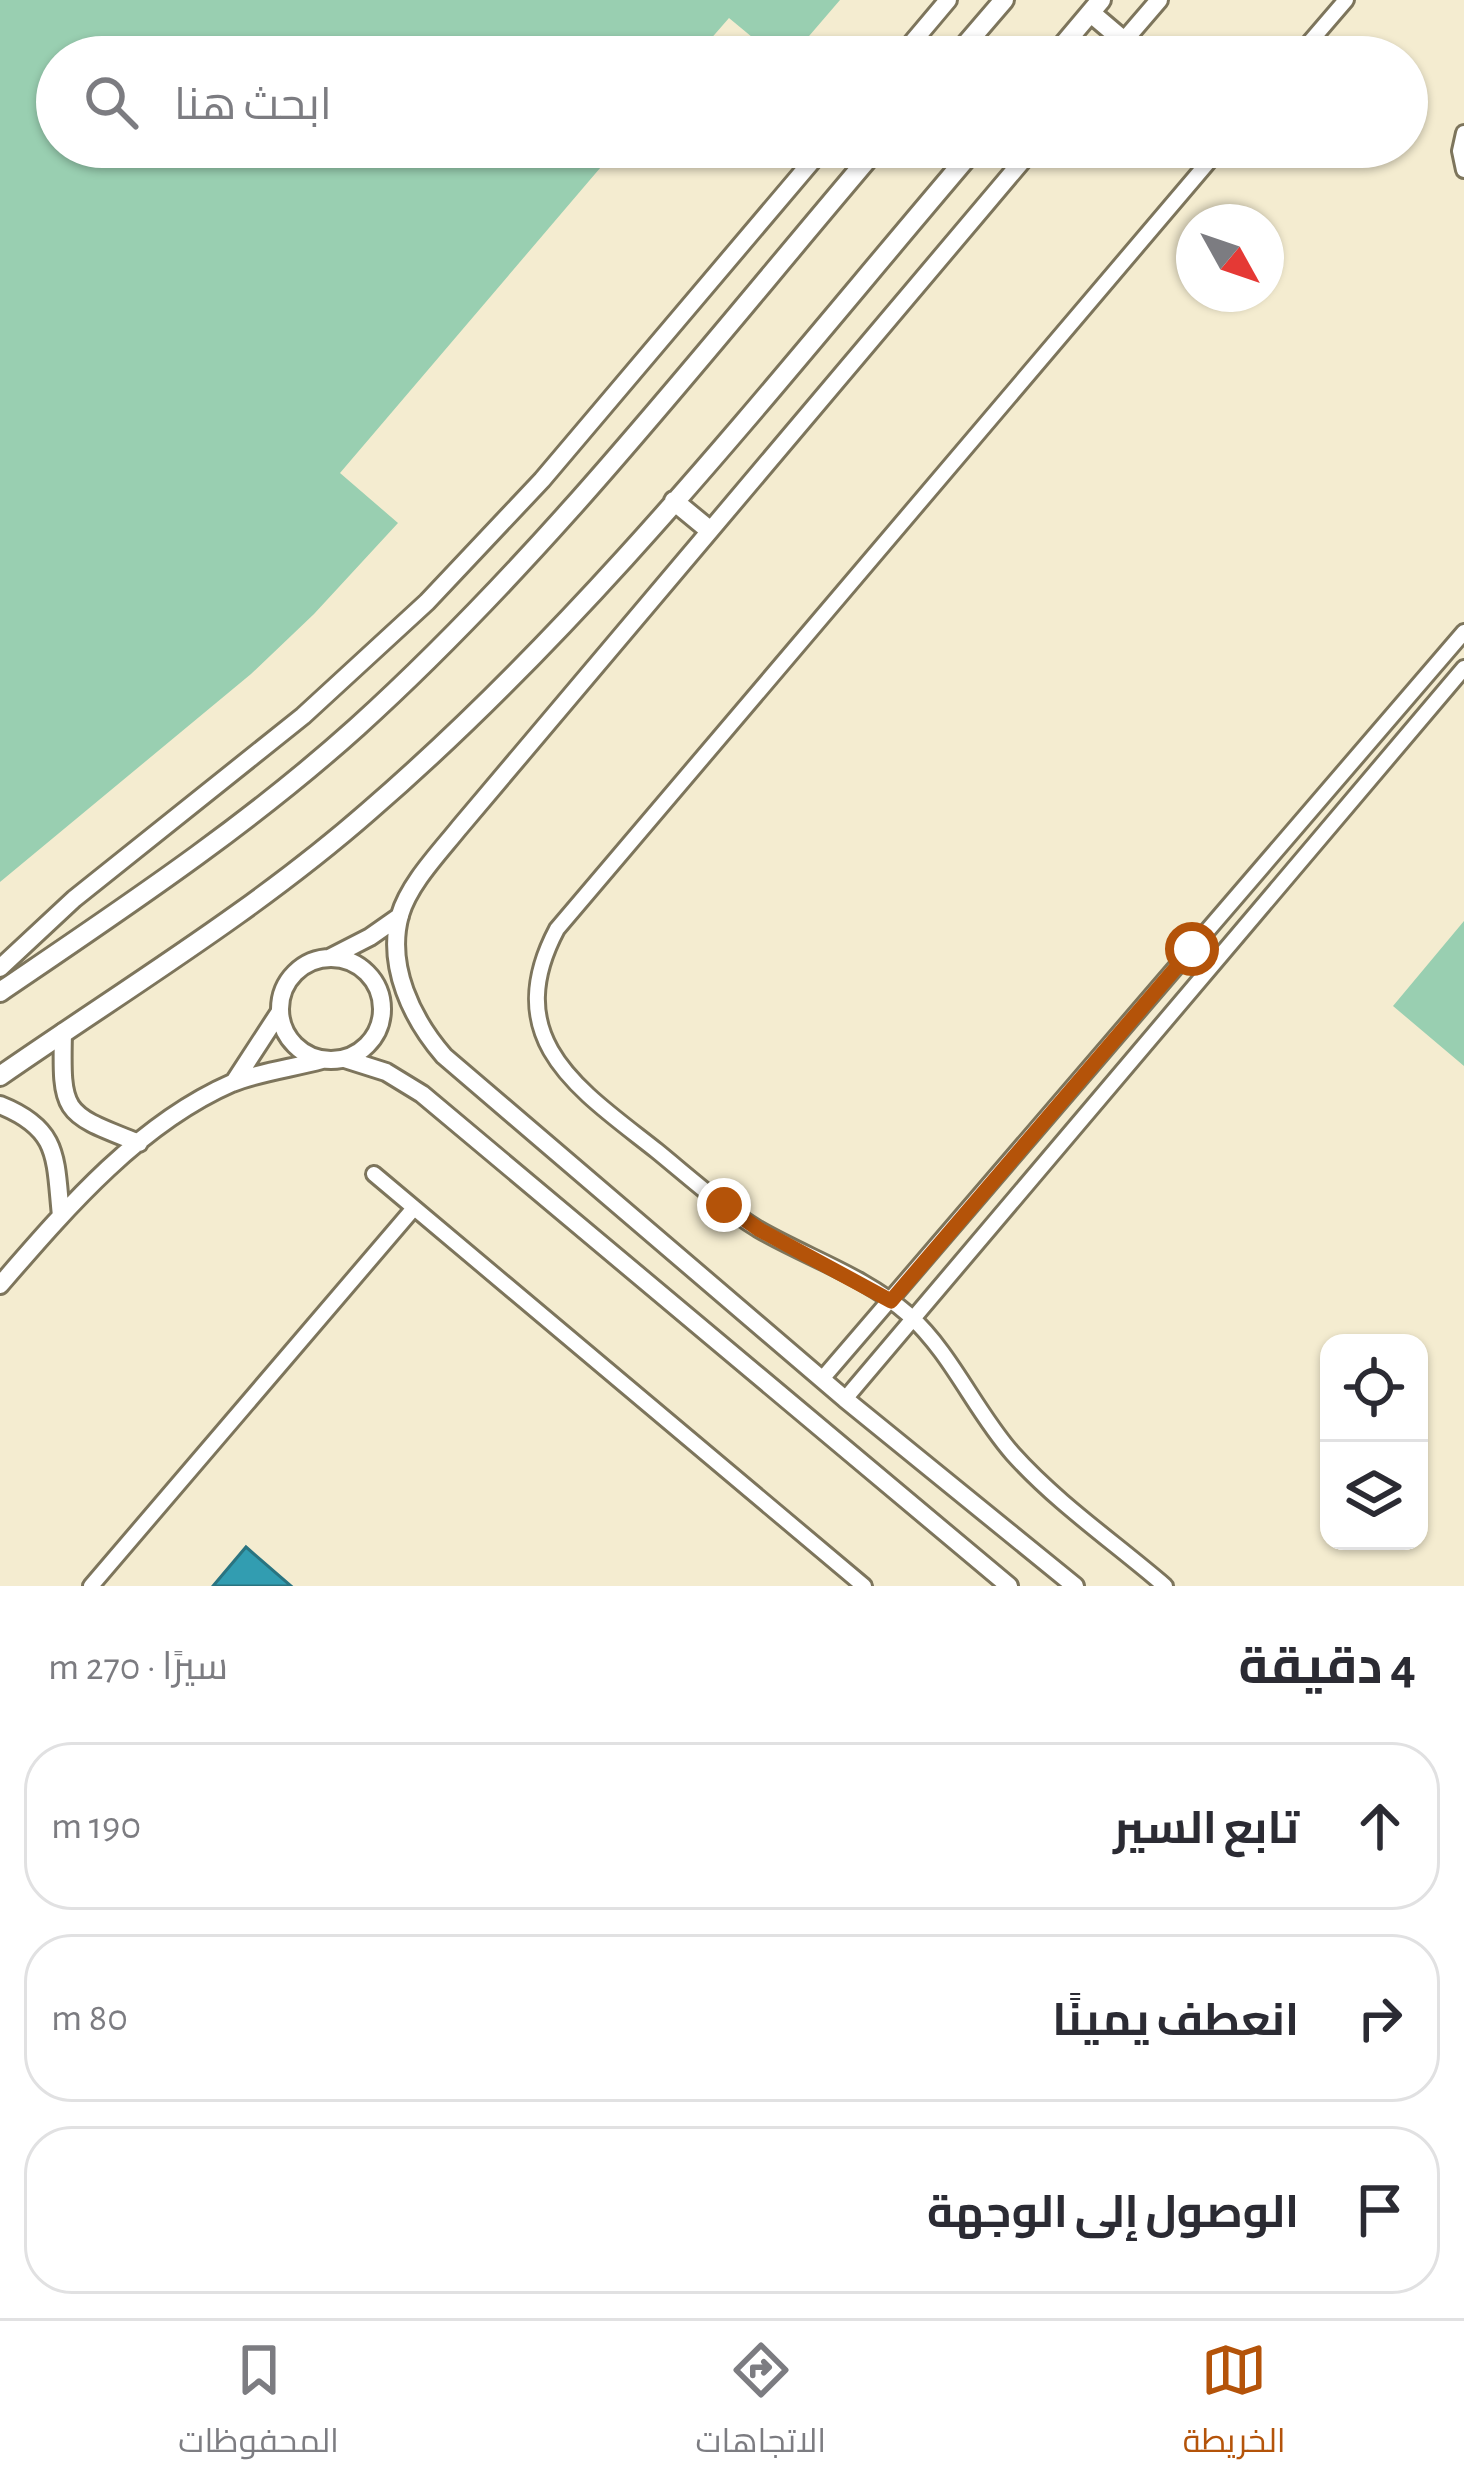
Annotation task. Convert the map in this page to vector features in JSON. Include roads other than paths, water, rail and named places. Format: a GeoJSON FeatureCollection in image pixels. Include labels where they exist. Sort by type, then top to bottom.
{"type":"FeatureCollection","features":[{"type":"Feature","properties":{"kind":"main road"},"geometry":{"type":"LineString","coordinates":[[974,36],[1004,0]]}},
{"type":"Feature","properties":{"kind":"main road"},"geometry":{"type":"LineString","coordinates":[[1071,36],[1096,6],[1111,36]]}},
{"type":"Feature","properties":{"kind":"main road"},"geometry":{"type":"LineString","coordinates":[[0,992],[237,826],[302,775],[411,676],[563,516],[860,168]]}},
{"type":"Feature","properties":{"kind":"main road"},"geometry":{"type":"LineString","coordinates":[[0,1076],[237,915],[371,810],[499,690],[674,501],[958,168]]}},
{"type":"Feature","properties":{"kind":"main road"},"geometry":{"type":"LineString","coordinates":[[674,501],[708,530]]}},
{"type":"Feature","properties":{"kind":"street"},"geometry":{"type":"LineString","coordinates":[[918,36],[948,0]]}},
{"type":"Feature","properties":{"kind":"street"},"geometry":{"type":"LineString","coordinates":[[1128,36],[1159,0]]}},
{"type":"Feature","properties":{"kind":"street"},"geometry":{"type":"LineString","coordinates":[[1316,36],[1346,0]]}},
{"type":"Feature","properties":{"kind":"street"},"geometry":{"type":"LineString","coordinates":[[1464,133],[1460,151],[1464,170]]}},
{"type":"Feature","properties":{"kind":"street"},"geometry":{"type":"LineString","coordinates":[[0,968],[74,899],[303,716],[440,589],[530,493],[806,168]]}},
{"type":"Feature","properties":{"kind":"street"},"geometry":{"type":"LineString","coordinates":[[1016,168],[459,827],[400,916],[399,967],[405,992],[428,1037],[459,1070],[845,1400],[1075,1586]]}},
{"type":"Feature","properties":{"kind":"street"},"geometry":{"type":"LineString","coordinates":[[1165,1586],[1015,1456],[951,1364],[912,1318],[891,1301],[741,1218],[571,1083],[553,1057],[542,1028],[538,995],[543,961],[557,929],[1203,168]]}},
{"type":"Feature","properties":{"kind":"street"},"geometry":{"type":"LineString","coordinates":[[823,1379],[1464,632]]}},
{"type":"Feature","properties":{"kind":"street"},"geometry":{"type":"LineString","coordinates":[[845,1400],[1464,668]]}},
{"type":"Feature","properties":{"kind":"street"},"geometry":{"type":"LineString","coordinates":[[234,1082],[280,1013],[289,980],[306,964],[328,958],[400,916]]}},
{"type":"Feature","properties":{"kind":"street"},"geometry":{"type":"LineString","coordinates":[[328,958],[361,967],[381,998],[382,1018],[373,1039],[345,1059]]}},
{"type":"Feature","properties":{"kind":"street"},"geometry":{"type":"LineString","coordinates":[[381,998],[405,992]]}},
{"type":"Feature","properties":{"kind":"street"},"geometry":{"type":"LineString","coordinates":[[280,1013],[293,1044],[322,1060]]}},
{"type":"Feature","properties":{"kind":"street"},"geometry":{"type":"LineString","coordinates":[[63,1032],[62,1089],[69,1107],[82,1120],[139,1143]]}},
{"type":"Feature","properties":{"kind":"street"},"geometry":{"type":"LineString","coordinates":[[0,1285],[61,1216],[139,1143],[234,1082],[322,1060],[345,1059],[386,1072],[422,1094],[1009,1586]]}},
{"type":"Feature","properties":{"kind":"street"},"geometry":{"type":"LineString","coordinates":[[0,1105],[28,1118],[50,1141],[61,1216]]}},
{"type":"Feature","properties":{"kind":"street"},"geometry":{"type":"LineString","coordinates":[[374,1174],[864,1586]]}},
{"type":"Feature","properties":{"kind":"street"},"geometry":{"type":"LineString","coordinates":[[91,1586],[414,1208]]}},
{"type":"Feature","properties":{"kind":"water"},"geometry":{"type":"Polygon","coordinates":[[[246,1547],[291,1586],[213,1586],[246,1547]]]}}]}
